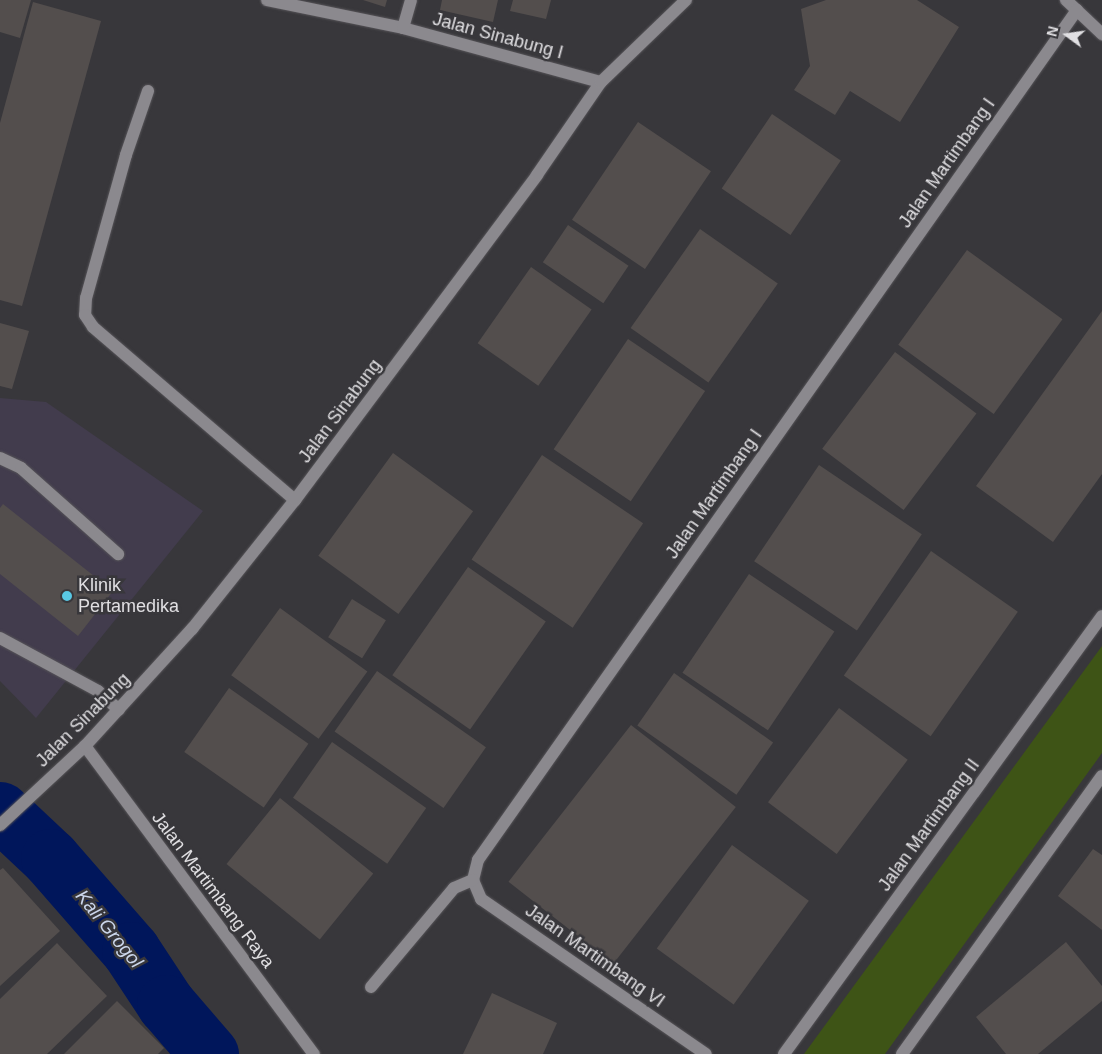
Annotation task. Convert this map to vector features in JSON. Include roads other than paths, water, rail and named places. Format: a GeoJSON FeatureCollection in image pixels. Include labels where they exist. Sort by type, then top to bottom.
{"type":"FeatureCollection","features":[{"type":"Feature","properties":{"kind":"street","name":"Jalan Sinabung I"},"geometry":{"type":"LineString","coordinates":[[267,0],[403,28],[601,82]]}},
{"type":"Feature","properties":{"kind":"street"},"geometry":{"type":"LineString","coordinates":[[403,28],[411,0]]}},
{"type":"Feature","properties":{"kind":"street","name":"Jalan Sinabung"},"geometry":{"type":"LineString","coordinates":[[0,825],[85,746],[192,629],[295,500],[538,175],[601,82],[686,0]]}},
{"type":"Feature","properties":{"kind":"street"},"geometry":{"type":"LineString","coordinates":[[1066,0],[1102,34]]}},
{"type":"Feature","properties":{"kind":"street","name":"Jalan Martimbang I"},"geometry":{"type":"LineString","coordinates":[[473,880],[478,860],[1077,10]]}},
{"type":"Feature","properties":{"kind":"street"},"geometry":{"type":"LineString","coordinates":[[148,91],[121,174],[86,298],[85,315],[93,327],[295,500]]}},
{"type":"Feature","properties":{"kind":"street"},"geometry":{"type":"LineString","coordinates":[[0,458],[22,468],[118,554]]}},
{"type":"Feature","properties":{"kind":"street","name":"Jalan Martimbang II"},"geometry":{"type":"LineString","coordinates":[[784,1054],[1102,616]]}},
{"type":"Feature","properties":{"kind":"street"},"geometry":{"type":"LineString","coordinates":[[0,638],[98,691],[119,710]]}},
{"type":"Feature","properties":{"kind":"street","name":"Jalan Martimbang Raya"},"geometry":{"type":"LineString","coordinates":[[85,746],[314,1054]]}},
{"type":"Feature","properties":{"kind":"street"},"geometry":{"type":"LineString","coordinates":[[902,1054],[1102,776]]}},
{"type":"Feature","properties":{"kind":"street"},"geometry":{"type":"LineString","coordinates":[[372,987],[454,888],[473,880]]}},
{"type":"Feature","properties":{"kind":"street","name":"Jalan Martimbang VI"},"geometry":{"type":"LineString","coordinates":[[473,880],[481,899],[706,1054]]}},
{"type":"Feature","properties":{"kind":"waterway","name":"Kali Grogol"},"geometry":{"type":"LineString","coordinates":[[0,811],[50,858],[131,951],[166,1004],[209,1054]]}},
{"type":"Feature","properties":{"kind":"place","name":"Klinik Pertamedika"},"geometry":{"type":"Point","coordinates":[67,596]}}]}
